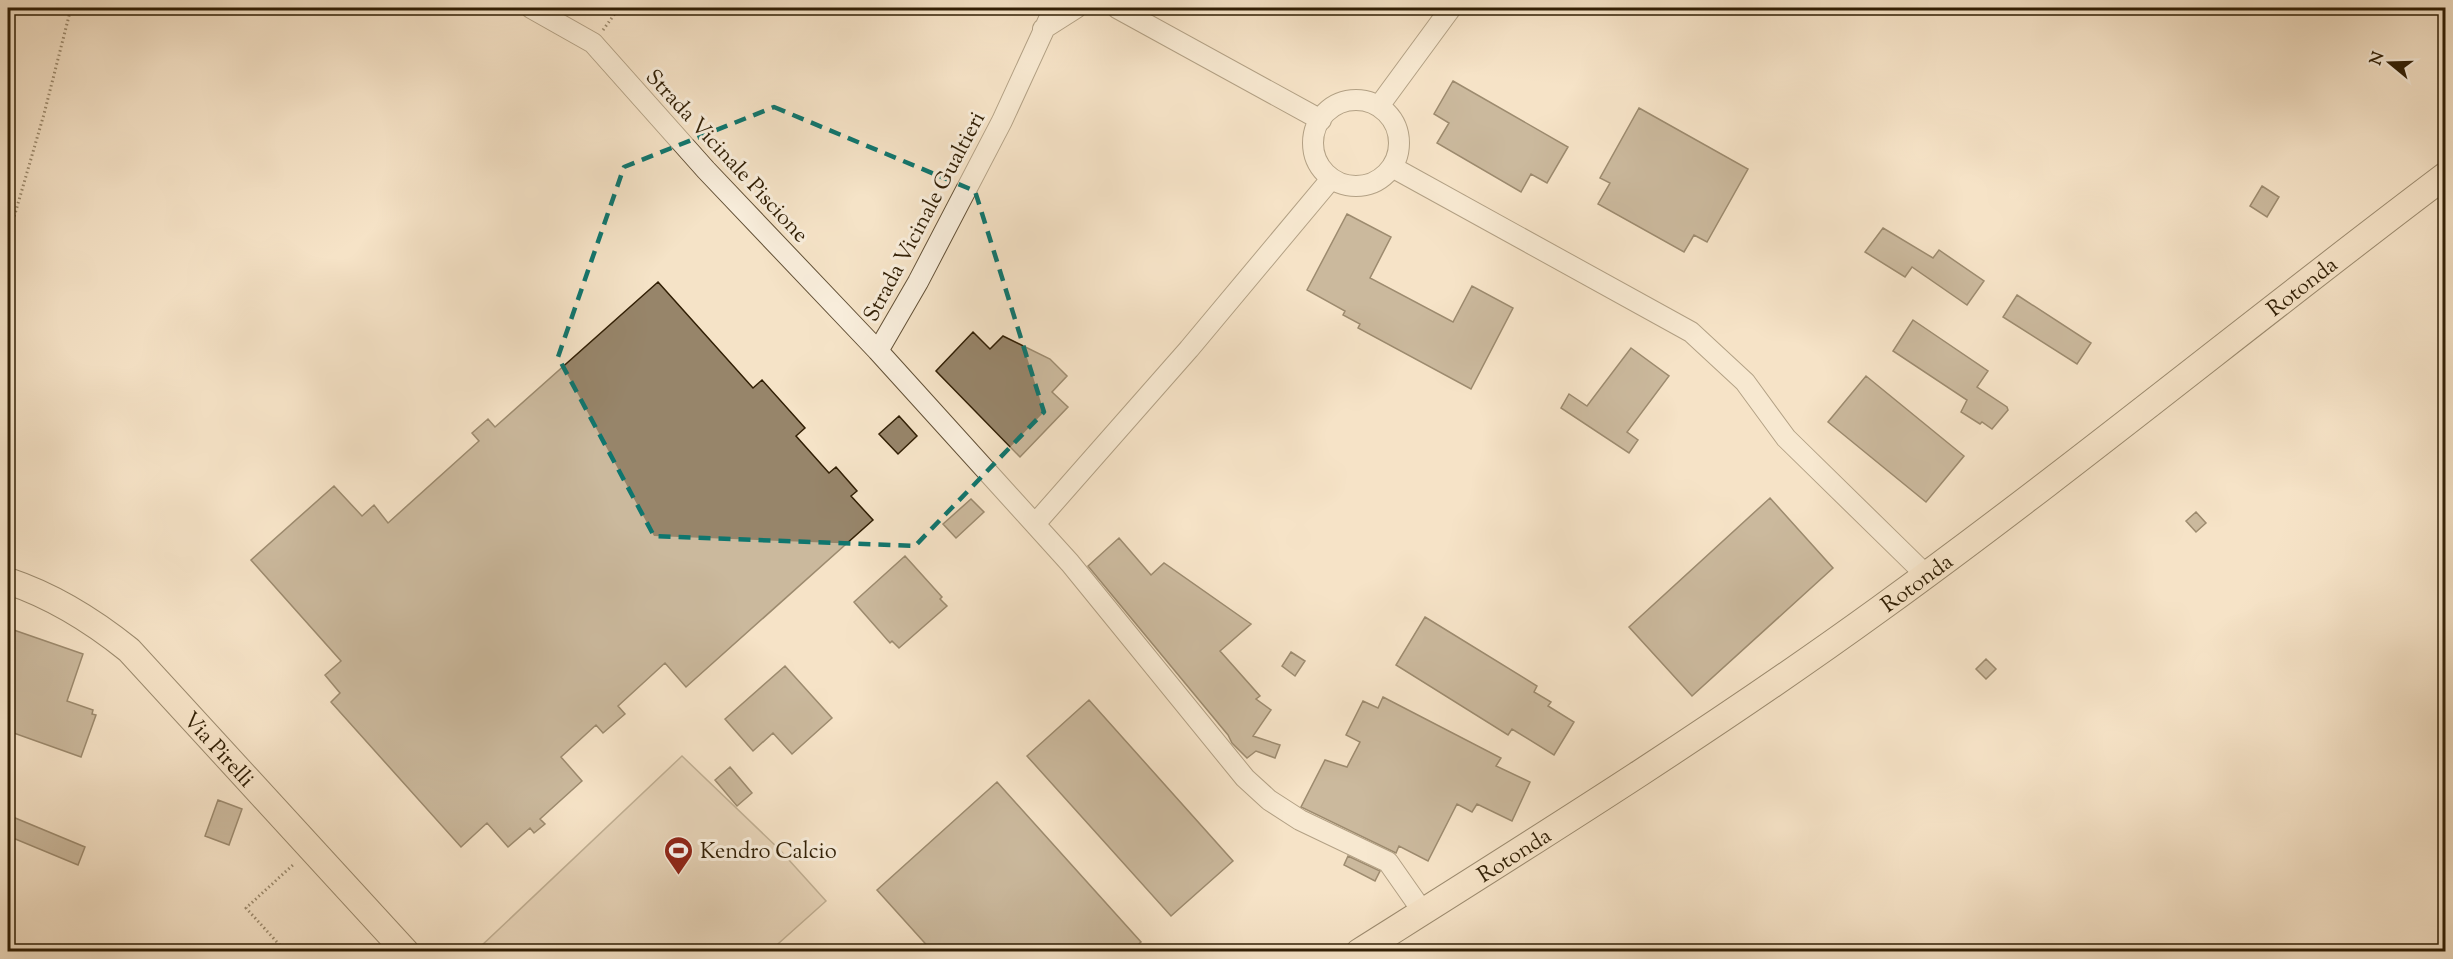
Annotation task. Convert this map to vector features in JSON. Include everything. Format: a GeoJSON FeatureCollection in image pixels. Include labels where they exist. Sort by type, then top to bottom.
{"type":"FeatureCollection","features":[{"type":"Feature","properties":{"kind":"main road","name":"Rotonda"},"geometry":{"type":"LineString","coordinates":[[1359,951],[1689,740],[1879,610],[2073,465],[2445,176]]}},
{"type":"Feature","properties":{"kind":"main road","name":"Via Pirelli"},"geometry":{"type":"LineString","coordinates":[[8,581],[60,603],[98,624],[129,650],[406,951]]}},
{"type":"Feature","properties":{"kind":"street","name":"Strada Vicinale Piscione"},"geometry":{"type":"LineString","coordinates":[[531,8],[593,44],[706,170],[878,351]]}},
{"type":"Feature","properties":{"kind":"street","name":"Strada Vicinale Gualtieri"},"geometry":{"type":"LineString","coordinates":[[1054,8],[1002,121],[918,282],[878,351],[1070,562],[1245,778],[1269,801],[1300,820],[1388,862],[1423,912]]}},
{"type":"Feature","properties":{"kind":"street"},"geometry":{"type":"LineString","coordinates":[[1043,30],[1076,8]]}},
{"type":"Feature","properties":{"kind":"street"},"geometry":{"type":"LineString","coordinates":[[1117,8],[1320,120]]}},
{"type":"Feature","properties":{"kind":"street"},"geometry":{"type":"LineString","coordinates":[[1380,106],[1451,8]]}},
{"type":"Feature","properties":{"kind":"street"},"geometry":{"type":"LineString","coordinates":[[1351,100],[1366,100],[1380,106],[1390,115],[1397,127],[1400,141],[1398,155],[1392,167],[1383,178],[1357,187],[1343,185],[1331,179],[1321,168],[1314,154],[1313,140],[1320,120],[1337,104],[1351,100]]}},
{"type":"Feature","properties":{"kind":"street"},"geometry":{"type":"LineString","coordinates":[[1392,167],[1691,332],[1745,382],[1786,438],[1926,575]]}},
{"type":"Feature","properties":{"kind":"street"},"geometry":{"type":"LineString","coordinates":[[1035,524],[1189,349],[1331,179]]}},
{"type":"Feature","properties":{"kind":"path"},"geometry":{"type":"LineString","coordinates":[[8,238],[44,114],[71,8]]}},
{"type":"Feature","properties":{"kind":"path"},"geometry":{"type":"LineString","coordinates":[[593,44],[619,8]]}},
{"type":"Feature","properties":{"kind":"path"},"geometry":{"type":"LineString","coordinates":[[286,951],[246,908],[312,847]]}},
{"type":"Feature","properties":{"kind":"highlighted area"},"geometry":{"type":"Polygon","coordinates":[[[774,107],[975,191],[1044,412],[915,546],[654,536],[558,357],[624,167],[774,107]]]}},
{"type":"Feature","properties":{"kind":"shaded area","name":"Kendro Calcio"},"geometry":{"type":"Polygon","coordinates":[[[682,756],[779,849],[826,901],[770,951],[481,951],[478,949],[682,756]]]}},
{"type":"Feature","properties":{"kind":"building"},"geometry":{"type":"Polygon","coordinates":[[[1453,81],[1568,147],[1547,183],[1531,174],[1521,192],[1437,143],[1449,123],[1434,114],[1453,81]]]}},
{"type":"Feature","properties":{"kind":"building"},"geometry":{"type":"Polygon","coordinates":[[[1639,108],[1748,169],[1707,242],[1694,235],[1684,252],[1598,204],[1610,183],[1600,178],[1639,108]]]}},
{"type":"Feature","properties":{"kind":"building"},"geometry":{"type":"Polygon","coordinates":[[[2262,186],[2279,197],[2267,217],[2250,206],[2262,186]]]}},
{"type":"Feature","properties":{"kind":"building"},"geometry":{"type":"Polygon","coordinates":[[[1347,214],[1391,237],[1370,278],[1453,322],[1472,286],[1513,308],[1471,389],[1358,328],[1360,324],[1343,315],[1345,311],[1307,290],[1347,214]]]}},
{"type":"Feature","properties":{"kind":"building"},"geometry":{"type":"Polygon","coordinates":[[[1883,228],[1933,258],[1939,250],[1984,281],[1967,305],[1912,267],[1905,277],[1865,252],[1883,228]]]}},
{"type":"Feature","properties":{"kind":"building"},"geometry":{"type":"Polygon","coordinates":[[[658,282],[753,388],[762,380],[805,428],[796,436],[829,473],[836,467],[857,491],[851,496],[873,520],[686,687],[665,663],[618,706],[625,714],[603,733],[596,725],[561,757],[582,781],[540,819],[545,824],[534,833],[530,828],[508,847],[487,823],[461,847],[331,702],[340,693],[325,675],[341,661],[251,560],[334,486],[362,516],[374,505],[388,523],[479,441],[472,433],[488,419],[495,427],[658,282]]]}},
{"type":"Feature","properties":{"kind":"building"},"geometry":{"type":"Polygon","coordinates":[[[2017,295],[2091,343],[2077,364],[2003,317],[2017,295]]]}},
{"type":"Feature","properties":{"kind":"building"},"geometry":{"type":"Polygon","coordinates":[[[1913,320],[1988,371],[1977,387],[2007,407],[2008,410],[1992,429],[1961,412],[1967,400],[1893,351],[1913,320]]]}},
{"type":"Feature","properties":{"kind":"building"},"geometry":{"type":"Polygon","coordinates":[[[973,332],[990,349],[1003,336],[1050,359],[1067,376],[1052,392],[1068,407],[1020,457],[936,371],[973,332]]]}},
{"type":"Feature","properties":{"kind":"building"},"geometry":{"type":"Polygon","coordinates":[[[1631,348],[1669,376],[1627,432],[1638,440],[1629,453],[1561,408],[1569,394],[1587,406],[1631,348]]]}},
{"type":"Feature","properties":{"kind":"building"},"geometry":{"type":"Polygon","coordinates":[[[1866,376],[1964,456],[1926,502],[1828,422],[1866,376]]]}},
{"type":"Feature","properties":{"kind":"building"},"geometry":{"type":"Polygon","coordinates":[[[899,416],[917,436],[898,454],[879,434],[899,416]]]}},
{"type":"Feature","properties":{"kind":"building"},"geometry":{"type":"Polygon","coordinates":[[[1770,498],[1833,568],[1692,696],[1629,627],[1770,498]]]}},
{"type":"Feature","properties":{"kind":"building"},"geometry":{"type":"Polygon","coordinates":[[[971,499],[984,512],[956,538],[943,524],[971,499]]]}},
{"type":"Feature","properties":{"kind":"building"},"geometry":{"type":"Polygon","coordinates":[[[2196,512],[2206,523],[2196,532],[2186,521],[2196,512]]]}},
{"type":"Feature","properties":{"kind":"building"},"geometry":{"type":"Polygon","coordinates":[[[1119,538],[1151,575],[1164,563],[1251,624],[1220,651],[1260,696],[1256,699],[1271,710],[1253,736],[1280,745],[1275,758],[1256,751],[1247,758],[1232,743],[1228,735],[1088,566],[1119,538]]]}},
{"type":"Feature","properties":{"kind":"building"},"geometry":{"type":"Polygon","coordinates":[[[905,556],[942,597],[940,599],[947,606],[899,648],[892,641],[890,643],[854,602],[905,556]]]}},
{"type":"Feature","properties":{"kind":"building"},"geometry":{"type":"Polygon","coordinates":[[[1425,617],[1537,686],[1534,692],[1551,702],[1548,706],[1574,722],[1554,755],[1512,729],[1508,735],[1396,665],[1425,617]]]}},
{"type":"Feature","properties":{"kind":"building"},"geometry":{"type":"Polygon","coordinates":[[[8,628],[83,654],[67,701],[93,710],[92,714],[96,715],[81,757],[8,731],[8,628]]]}},
{"type":"Feature","properties":{"kind":"building"},"geometry":{"type":"Polygon","coordinates":[[[1291,652],[1305,661],[1295,676],[1282,666],[1291,652]]]}},
{"type":"Feature","properties":{"kind":"building"},"geometry":{"type":"Polygon","coordinates":[[[1986,659],[1996,669],[1986,679],[1976,669],[1986,659]]]}},
{"type":"Feature","properties":{"kind":"building"},"geometry":{"type":"Polygon","coordinates":[[[785,666],[832,718],[792,754],[773,733],[753,751],[725,719],[785,666]]]}},
{"type":"Feature","properties":{"kind":"building"},"geometry":{"type":"Polygon","coordinates":[[[1383,697],[1501,758],[1496,766],[1530,782],[1512,821],[1477,804],[1472,812],[1457,804],[1428,861],[1399,846],[1396,853],[1301,807],[1325,760],[1347,767],[1360,742],[1346,735],[1363,701],[1378,708],[1383,697]]]}},
{"type":"Feature","properties":{"kind":"building"},"geometry":{"type":"Polygon","coordinates":[[[1089,700],[1233,861],[1171,916],[1027,756],[1089,700]]]}},
{"type":"Feature","properties":{"kind":"building"},"geometry":{"type":"Polygon","coordinates":[[[730,767],[752,793],[737,806],[715,780],[730,767]]]}},
{"type":"Feature","properties":{"kind":"building"},"geometry":{"type":"Polygon","coordinates":[[[997,782],[1141,942],[1131,951],[932,951],[877,890],[997,782]]]}},
{"type":"Feature","properties":{"kind":"building"},"geometry":{"type":"Polygon","coordinates":[[[218,800],[242,809],[229,845],[205,836],[218,800]]]}},
{"type":"Feature","properties":{"kind":"building"},"geometry":{"type":"Polygon","coordinates":[[[8,815],[85,847],[78,865],[8,836],[8,815]]]}},
{"type":"Feature","properties":{"kind":"building"},"geometry":{"type":"Polygon","coordinates":[[[1348,856],[1380,871],[1375,881],[1344,865],[1348,856]]]}},
{"type":"Feature","properties":{"kind":"place","name":"Kendro Calcio"},"geometry":{"type":"Point","coordinates":[679,876]}}]}
